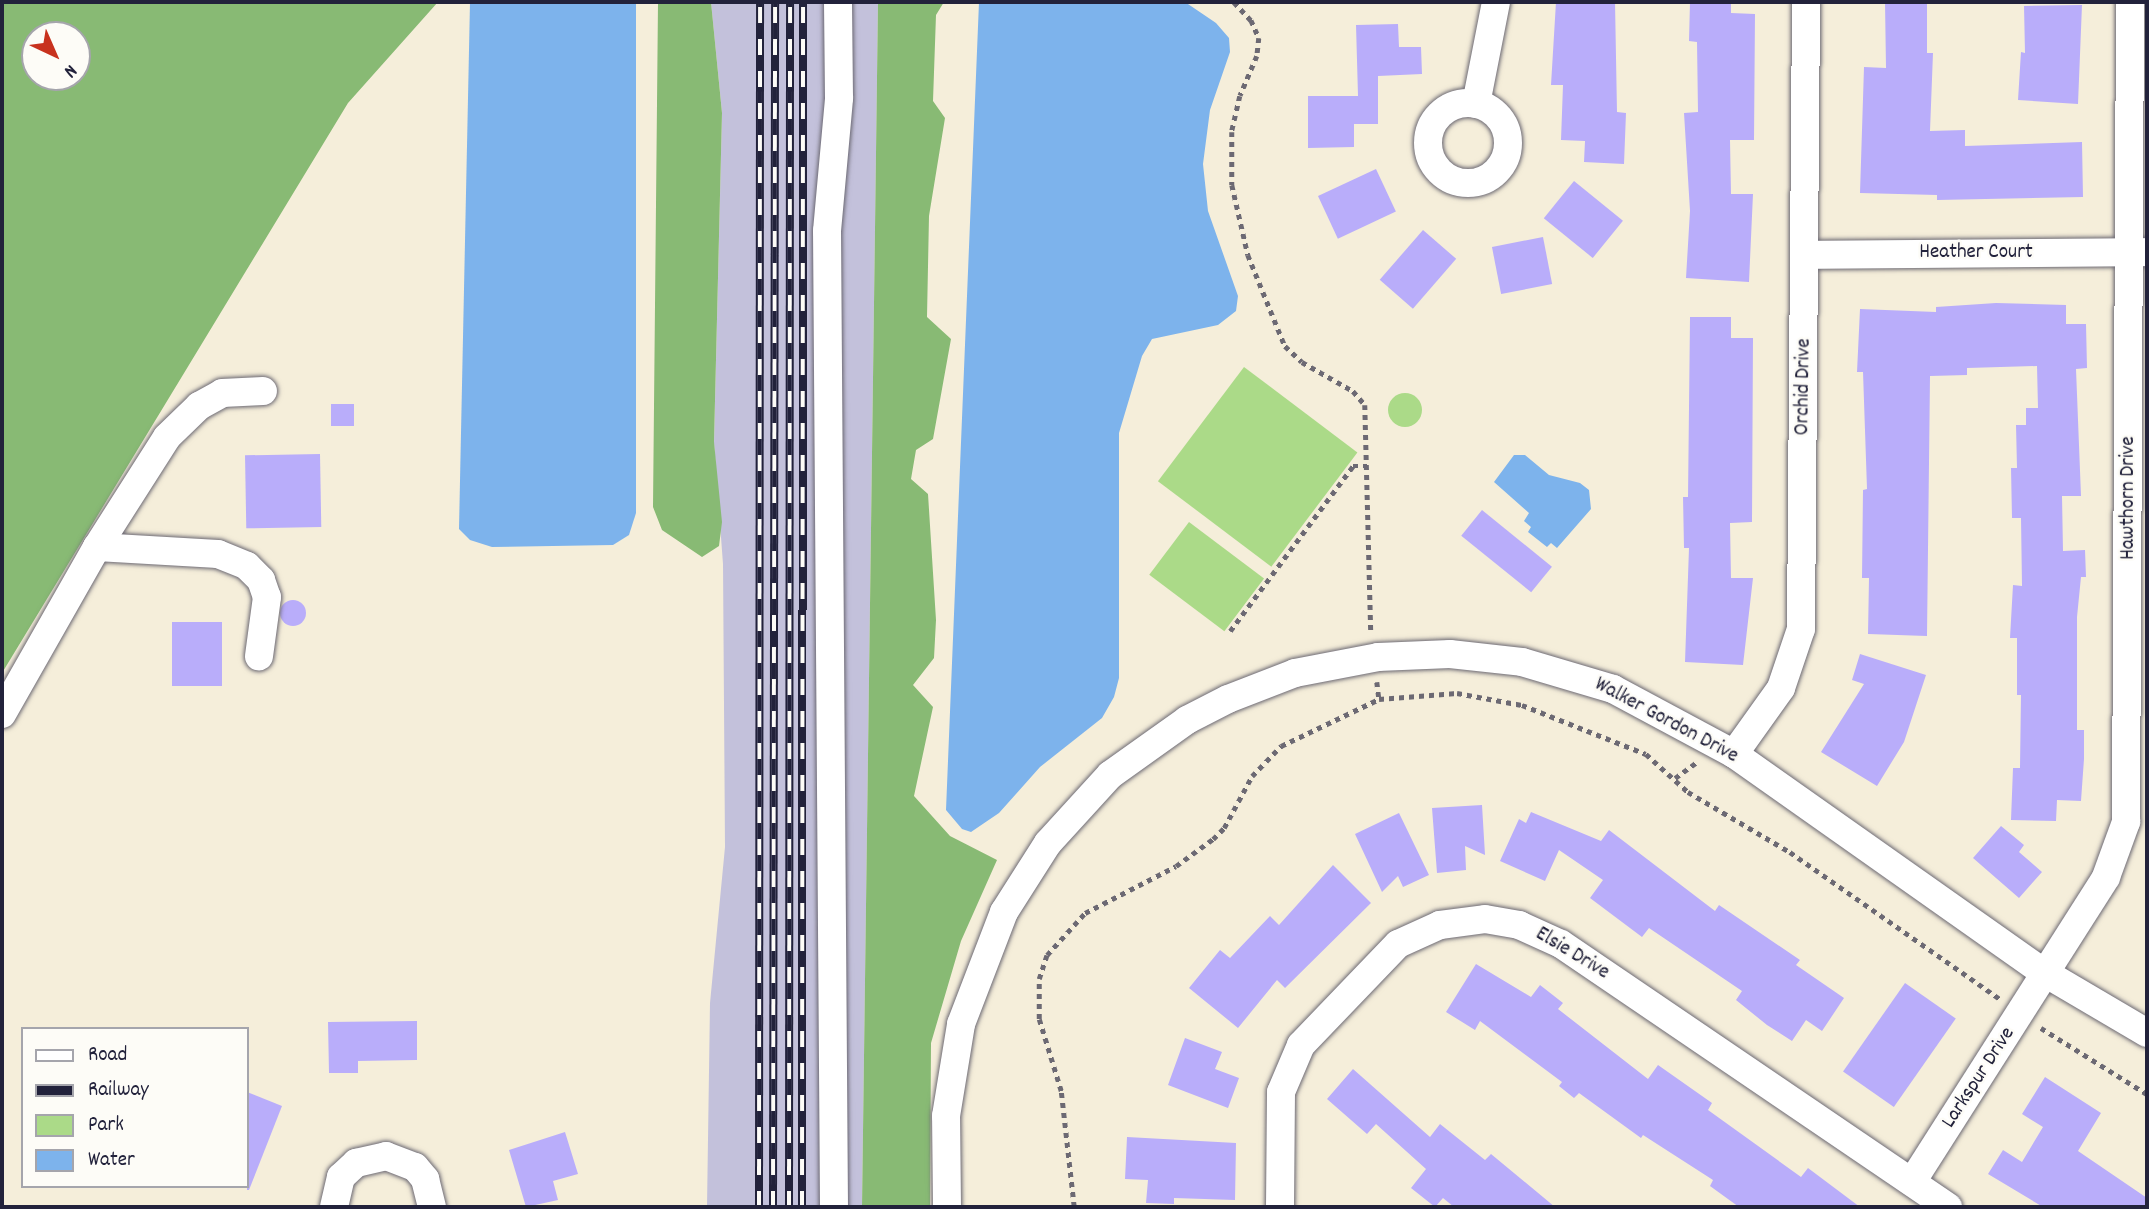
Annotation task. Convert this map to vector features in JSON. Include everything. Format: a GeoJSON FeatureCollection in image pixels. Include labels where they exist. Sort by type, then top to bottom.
{"type":"FeatureCollection","features":[{"type":"Feature","properties":{"kind":"street"},"geometry":{"type":"LineString","coordinates":[[834,1207],[827,231],[839,98],[838,2]]}},
{"type":"Feature","properties":{"kind":"street"},"geometry":{"type":"LineString","coordinates":[[1476,104],[1496,2]]}},
{"type":"Feature","properties":{"kind":"street","name":"Orchid Drive"},"geometry":{"type":"LineString","coordinates":[[1734,754],[1781,688],[1801,629],[1807,2]]}},
{"type":"Feature","properties":{"kind":"street","name":"Hawthorn Drive"},"geometry":{"type":"LineString","coordinates":[[2045,973],[2106,877],[2127,814],[2138,252],[2130,2]]}},
{"type":"Feature","properties":{"kind":"street","name":"Heather Court"},"geometry":{"type":"LineString","coordinates":[[1805,255],[2138,252]]}},
{"type":"Feature","properties":{"kind":"street"},"geometry":{"type":"LineString","coordinates":[[2,714],[148,461],[182,421],[222,393],[263,391]]}},
{"type":"Feature","properties":{"kind":"street"},"geometry":{"type":"LineString","coordinates":[[97,547],[218,554],[247,566],[261,580],[267,597],[259,656]]}},
{"type":"Feature","properties":{"kind":"street","name":"Walker Gordon Drive"},"geometry":{"type":"LineString","coordinates":[[947,1207],[946,1116],[961,1024],[1004,912],[1048,843],[1110,775],[1187,720],[1228,699],[1295,673],[1375,657],[1450,654],[1545,667],[1613,689],[1734,754],[2045,973],[2147,1033]]}},
{"type":"Feature","properties":{"kind":"street","name":"Elsie Drive"},"geometry":{"type":"LineString","coordinates":[[1280,1207],[1280,1100],[1284,1078],[1301,1045],[1398,944],[1429,928],[1474,919],[1520,925],[1561,944],[1948,1207]]}},
{"type":"Feature","properties":{"kind":"street","name":"Larkspur Drive"},"geometry":{"type":"LineString","coordinates":[[1912,1182],[2045,973]]}},
{"type":"Feature","properties":{"kind":"street"},"geometry":{"type":"LineString","coordinates":[[334,1207],[341,1177],[356,1163],[386,1156],[408,1163],[425,1179],[432,1207]]}},
{"type":"Feature","properties":{"kind":"path"},"geometry":{"type":"LineString","coordinates":[[1234,2],[1256,27],[1259,45],[1232,132],[1237,217],[1285,346],[1302,362],[1353,391],[1366,405],[1368,621],[1379,699]]}},
{"type":"Feature","properties":{"kind":"path"},"geometry":{"type":"LineString","coordinates":[[1230,631],[1353,466],[1367,466]]}},
{"type":"Feature","properties":{"kind":"path"},"geometry":{"type":"LineString","coordinates":[[1074,1207],[1061,1091],[1039,1019],[1038,979],[1047,955],[1085,913],[1176,866],[1213,838],[1224,828],[1252,776],[1281,746],[1379,699],[1457,693],[1522,705],[1646,754],[1688,792],[1790,852],[2019,1014],[2147,1094]]}},
{"type":"Feature","properties":{"kind":"shaded area"},"geometry":{"type":"Polygon","coordinates":[[[711,2],[878,2],[862,1207],[707,1207],[710,1003],[725,847],[723,564],[714,443],[722,113],[711,2]]]}},
{"type":"Feature","properties":{"kind":"green space"},"geometry":{"type":"Polygon","coordinates":[[[2,2],[438,2],[348,103],[2,673],[2,2]]]}},
{"type":"Feature","properties":{"kind":"green space"},"geometry":{"type":"Polygon","coordinates":[[[658,2],[711,2],[722,113],[714,442],[722,522],[719,546],[702,557],[662,530],[653,507],[658,2]]]}},
{"type":"Feature","properties":{"kind":"green space"},"geometry":{"type":"Polygon","coordinates":[[[878,2],[944,2],[936,15],[933,101],[945,118],[929,216],[927,317],[951,339],[933,439],[916,450],[911,479],[928,494],[936,620],[934,658],[913,685],[933,707],[914,796],[950,836],[997,860],[961,941],[931,1043],[930,1207],[862,1207],[878,2]]]}},
{"type":"Feature","properties":{"kind":"green space"},"geometry":{"type":"Polygon","coordinates":[[[1244,367],[1357,452],[1271,567],[1158,481],[1244,367]]]}},
{"type":"Feature","properties":{"kind":"green space"},"geometry":{"type":"Polygon","coordinates":[[[1405,393],[1417,398],[1422,410],[1417,422],[1405,427],[1393,422],[1388,410],[1393,398],[1405,393]]]}},
{"type":"Feature","properties":{"kind":"green space"},"geometry":{"type":"Polygon","coordinates":[[[1189,522],[1264,579],[1224,631],[1149,575],[1189,522]]]}},
{"type":"Feature","properties":{"kind":"water"},"geometry":{"type":"Polygon","coordinates":[[[470,2],[636,2],[636,513],[629,535],[613,545],[492,547],[470,540],[459,529],[470,2]]]}},
{"type":"Feature","properties":{"kind":"water"},"geometry":{"type":"Polygon","coordinates":[[[979,2],[1185,2],[1216,23],[1229,38],[1230,52],[1210,110],[1203,164],[1208,211],[1238,296],[1236,311],[1218,325],[1152,339],[1142,356],[1119,433],[1119,678],[1114,697],[1102,718],[1040,767],[999,813],[971,832],[962,829],[946,810],[979,2]]]}},
{"type":"Feature","properties":{"kind":"water"},"geometry":{"type":"Polygon","coordinates":[[[1514,455],[1525,455],[1549,475],[1580,483],[1589,490],[1591,509],[1557,548],[1551,543],[1547,547],[1528,532],[1531,527],[1524,521],[1529,513],[1494,482],[1514,455]]]}},
{"type":"Feature","properties":{"kind":"building"},"geometry":{"type":"Polygon","coordinates":[[[1556,2],[1615,2],[1617,112],[1626,113],[1624,164],[1584,162],[1585,141],[1561,140],[1563,85],[1551,85],[1556,2]]]}},
{"type":"Feature","properties":{"kind":"building"},"geometry":{"type":"Polygon","coordinates":[[[1690,2],[1731,2],[1731,13],[1755,14],[1754,140],[1730,140],[1731,194],[1753,194],[1749,282],[1686,278],[1690,211],[1684,113],[1698,112],[1697,42],[1689,41],[1690,2]]]}},
{"type":"Feature","properties":{"kind":"building"},"geometry":{"type":"Polygon","coordinates":[[[1885,2],[1927,2],[1927,53],[1933,53],[1930,131],[1965,130],[1965,146],[2082,142],[2083,197],[1937,200],[1937,195],[1860,193],[1864,67],[1886,68],[1885,2]]]}},
{"type":"Feature","properties":{"kind":"building"},"geometry":{"type":"Polygon","coordinates":[[[2082,5],[2078,104],[2018,100],[2021,52],[2025,53],[2024,6],[2082,5]]]}},
{"type":"Feature","properties":{"kind":"building"},"geometry":{"type":"Polygon","coordinates":[[[1398,24],[1399,47],[1421,47],[1422,74],[1378,76],[1378,124],[1354,124],[1354,147],[1308,148],[1308,96],[1358,96],[1356,25],[1398,24]]]}},
{"type":"Feature","properties":{"kind":"building"},"geometry":{"type":"Polygon","coordinates":[[[1376,169],[1396,212],[1338,239],[1318,196],[1376,169]]]}},
{"type":"Feature","properties":{"kind":"building"},"geometry":{"type":"Polygon","coordinates":[[[1574,181],[1623,221],[1593,258],[1544,218],[1574,181]]]}},
{"type":"Feature","properties":{"kind":"building"},"geometry":{"type":"Polygon","coordinates":[[[1423,230],[1456,259],[1413,309],[1380,280],[1423,230]]]}},
{"type":"Feature","properties":{"kind":"building"},"geometry":{"type":"Polygon","coordinates":[[[1543,237],[1552,284],[1501,294],[1492,247],[1543,237]]]}},
{"type":"Feature","properties":{"kind":"building"},"geometry":{"type":"Polygon","coordinates":[[[1996,303],[2066,305],[2066,324],[2086,324],[2087,368],[2076,369],[2081,496],[2062,496],[2063,551],[2085,550],[2086,577],[2081,577],[2077,617],[2077,730],[2084,730],[2084,759],[2081,801],[2057,800],[2056,821],[2011,820],[2013,768],[2020,768],[2021,695],[2017,695],[2017,638],[2010,638],[2013,585],[2022,586],[2021,518],[2012,518],[2011,468],[2017,468],[2016,425],[2026,425],[2026,408],[2038,408],[2037,366],[1967,368],[1967,375],[1930,376],[1927,636],[1868,634],[1869,578],[1862,578],[1863,490],[1867,489],[1863,372],[1857,372],[1860,309],[1936,312],[1936,307],[1996,303]]]}},
{"type":"Feature","properties":{"kind":"building"},"geometry":{"type":"Polygon","coordinates":[[[1690,317],[1731,317],[1731,338],[1753,338],[1752,522],[1730,523],[1731,578],[1753,578],[1743,665],[1685,662],[1689,548],[1684,548],[1683,497],[1688,497],[1690,317]]]}},
{"type":"Feature","properties":{"kind":"building"},"geometry":{"type":"Polygon","coordinates":[[[331,404],[354,404],[354,426],[331,426],[331,404]]]}},
{"type":"Feature","properties":{"kind":"building"},"geometry":{"type":"Polygon","coordinates":[[[320,454],[321,527],[246,528],[245,455],[320,454]]]}},
{"type":"Feature","properties":{"kind":"building"},"geometry":{"type":"Polygon","coordinates":[[[1482,510],[1552,567],[1531,592],[1461,536],[1482,510]]]}},
{"type":"Feature","properties":{"kind":"building"},"geometry":{"type":"Polygon","coordinates":[[[293,600],[302,604],[306,613],[302,622],[293,626],[284,622],[280,613],[284,604],[293,600]]]}},
{"type":"Feature","properties":{"kind":"building"},"geometry":{"type":"Polygon","coordinates":[[[172,622],[222,622],[222,686],[172,686],[172,622]]]}},
{"type":"Feature","properties":{"kind":"building"},"geometry":{"type":"Polygon","coordinates":[[[1860,654],[1926,675],[1904,742],[1877,786],[1821,752],[1864,684],[1852,680],[1860,654]]]}},
{"type":"Feature","properties":{"kind":"building"},"geometry":{"type":"Polygon","coordinates":[[[1482,805],[1485,855],[1465,846],[1466,870],[1437,873],[1432,808],[1482,805]]]}},
{"type":"Feature","properties":{"kind":"building"},"geometry":{"type":"Polygon","coordinates":[[[1531,812],[1601,841],[1609,830],[1715,911],[1719,905],[1800,960],[1796,965],[1844,998],[1822,1031],[1806,1020],[1792,1041],[1767,1025],[1736,1000],[1742,991],[1649,928],[1642,937],[1590,898],[1603,880],[1559,850],[1545,881],[1500,861],[1519,819],[1526,823],[1531,812]]]}},
{"type":"Feature","properties":{"kind":"building"},"geometry":{"type":"Polygon","coordinates":[[[1399,813],[1429,875],[1403,887],[1398,876],[1382,892],[1355,834],[1399,813]]]}},
{"type":"Feature","properties":{"kind":"building"},"geometry":{"type":"Polygon","coordinates":[[[2001,826],[2024,845],[2019,852],[2042,872],[2019,898],[1973,858],[2001,826]]]}},
{"type":"Feature","properties":{"kind":"building"},"geometry":{"type":"Polygon","coordinates":[[[1333,865],[1371,903],[1285,988],[1277,980],[1238,1028],[1189,988],[1220,950],[1230,958],[1270,916],[1279,925],[1333,865]]]}},
{"type":"Feature","properties":{"kind":"building"},"geometry":{"type":"Polygon","coordinates":[[[1476,964],[1531,997],[1540,985],[1563,1003],[1558,1009],[1648,1079],[1658,1065],[1712,1103],[1708,1110],[1801,1177],[1808,1168],[1860,1207],[1739,1207],[1710,1186],[1713,1180],[1643,1135],[1641,1138],[1579,1093],[1574,1098],[1559,1086],[1562,1082],[1480,1021],[1475,1030],[1446,1012],[1476,964]]]}},
{"type":"Feature","properties":{"kind":"building"},"geometry":{"type":"Polygon","coordinates":[[[1905,983],[1956,1019],[1894,1107],[1843,1071],[1905,983]]]}},
{"type":"Feature","properties":{"kind":"building"},"geometry":{"type":"Polygon","coordinates":[[[417,1021],[417,1060],[358,1061],[358,1073],[329,1073],[328,1022],[417,1021]]]}},
{"type":"Feature","properties":{"kind":"building"},"geometry":{"type":"Polygon","coordinates":[[[1185,1038],[1222,1052],[1215,1069],[1239,1078],[1228,1108],[1168,1085],[1185,1038]]]}},
{"type":"Feature","properties":{"kind":"building"},"geometry":{"type":"Polygon","coordinates":[[[1353,1069],[1430,1137],[1440,1124],[1485,1160],[1491,1154],[1555,1207],[1454,1207],[1443,1198],[1435,1207],[1411,1188],[1426,1169],[1376,1124],[1367,1134],[1327,1099],[1353,1069]]]}},
{"type":"Feature","properties":{"kind":"building"},"geometry":{"type":"Polygon","coordinates":[[[2045,1077],[2101,1113],[2078,1151],[2147,1198],[2147,1207],[2043,1207],[1988,1174],[2003,1150],[2022,1162],[2043,1127],[2022,1114],[2045,1077]]]}},
{"type":"Feature","properties":{"kind":"building"},"geometry":{"type":"Polygon","coordinates":[[[248,1092],[282,1106],[249,1190],[248,1092]]]}},
{"type":"Feature","properties":{"kind":"building"},"geometry":{"type":"Polygon","coordinates":[[[565,1132],[578,1174],[553,1181],[558,1200],[526,1207],[509,1150],[565,1132]]]}},
{"type":"Feature","properties":{"kind":"building"},"geometry":{"type":"Polygon","coordinates":[[[1127,1137],[1236,1143],[1235,1200],[1174,1198],[1174,1204],[1146,1203],[1148,1180],[1125,1179],[1127,1137]]]}},
{"type":"Feature","properties":{"kind":"railway"},"geometry":{"type":"LineString","coordinates":[[759,1207],[760,2]]}},
{"type":"Feature","properties":{"kind":"railway"},"geometry":{"type":"LineString","coordinates":[[773,1207],[775,2]]}},
{"type":"Feature","properties":{"kind":"railway"},"geometry":{"type":"LineString","coordinates":[[789,1207],[790,2]]}},
{"type":"Feature","properties":{"kind":"railway"},"geometry":{"type":"LineString","coordinates":[[802,1207],[803,2]]}}]}
